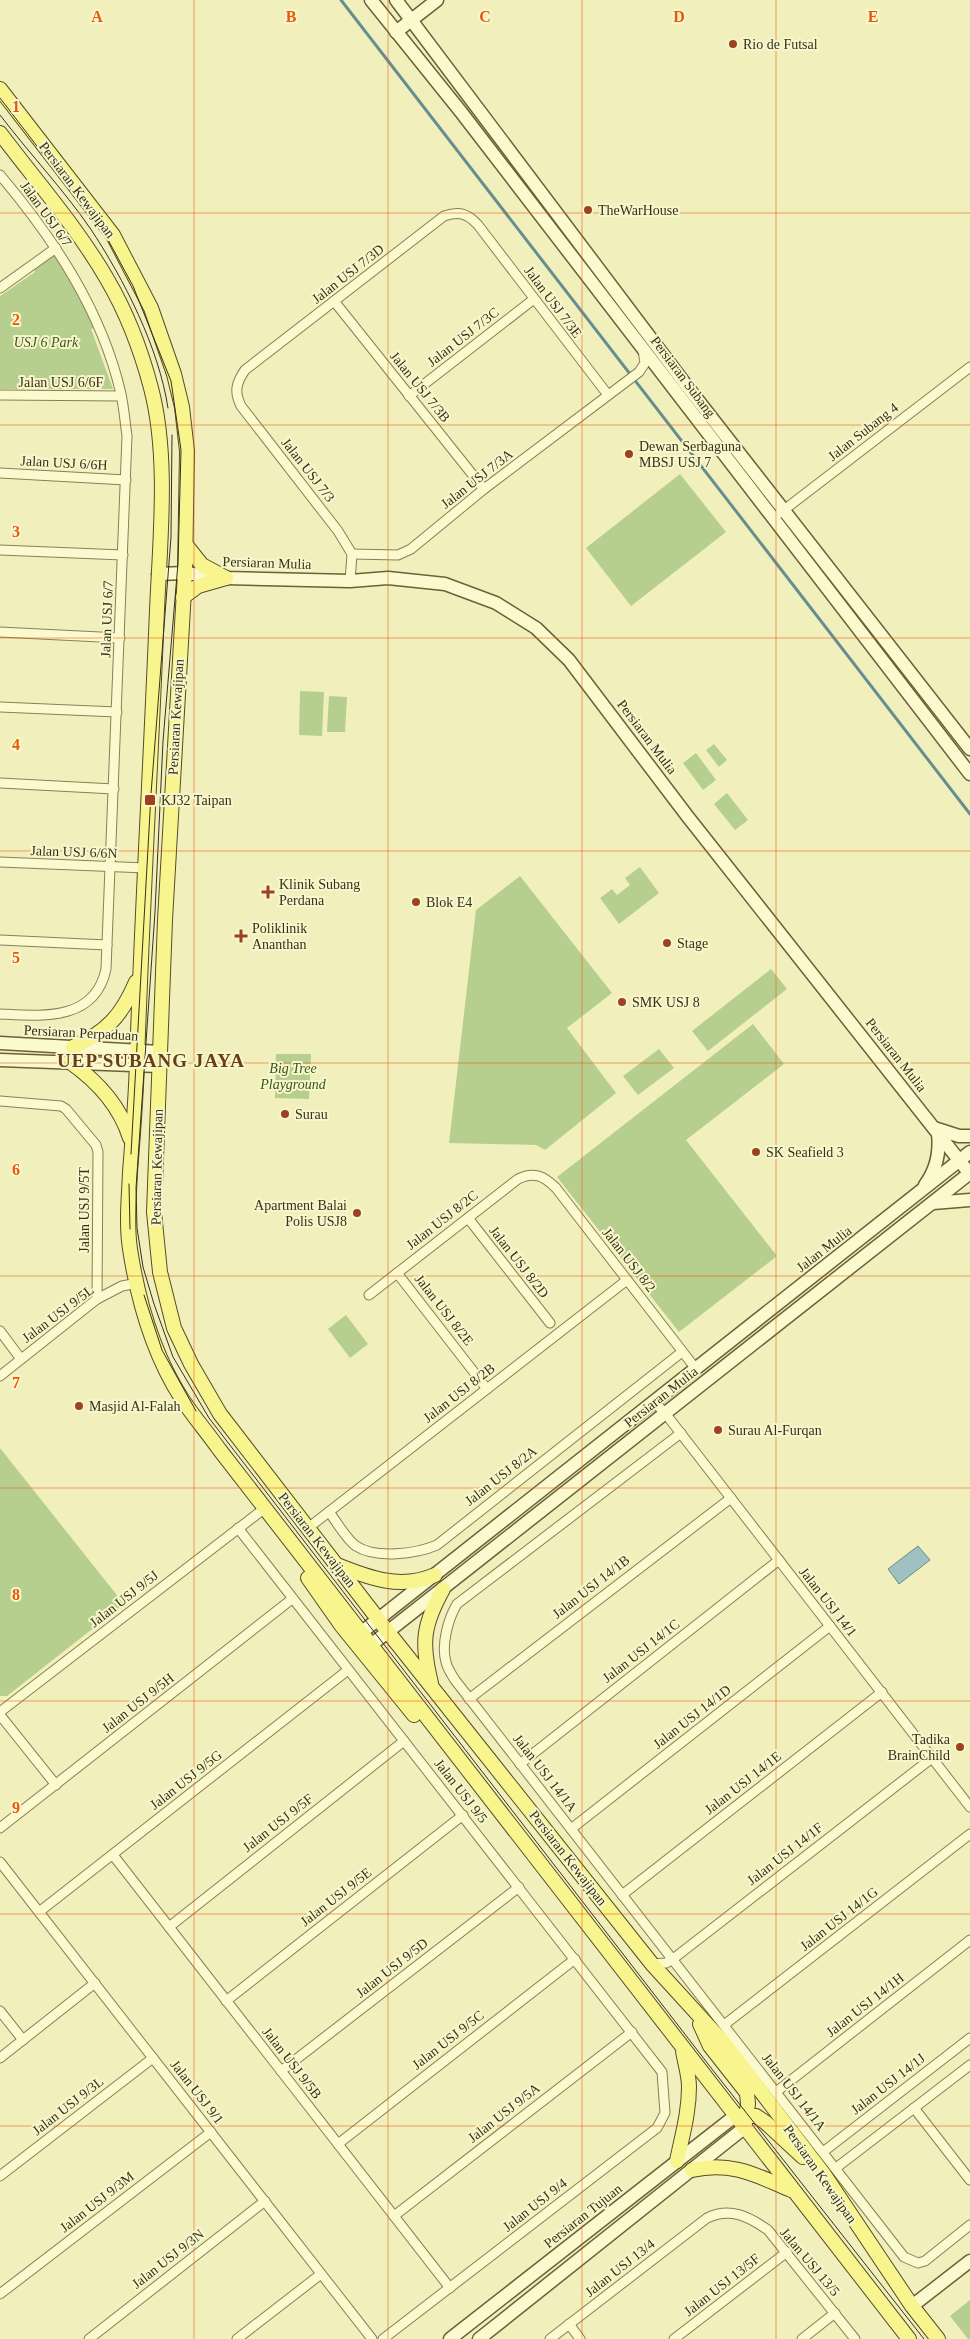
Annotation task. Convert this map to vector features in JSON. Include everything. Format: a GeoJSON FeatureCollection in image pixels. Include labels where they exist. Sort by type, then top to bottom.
{"type":"FeatureCollection","features":[{"type":"Feature","properties":{"kind":"main road","name":"Persiaran Kewajipan"},"geometry":{"type":"LineString","coordinates":[[0,88],[102,219],[117,242],[152,308],[172,365],[182,408],[187,451],[186,545],[165,920],[154,1212],[160,1272],[174,1328],[191,1364],[220,1414],[388,1632],[652,1964],[724,2043],[829,2171],[912,2306],[938,2339]]}},
{"type":"Feature","properties":{"kind":"main road","name":"Persiaran Kewajipan"},"geometry":{"type":"LineString","coordinates":[[0,133],[108,279],[134,332],[152,392],[157,424],[162,478],[146,868],[139,974],[137,1065],[128,1212],[130,1246],[150,1332],[169,1376],[198,1420],[264,1508],[362,1632],[682,2049],[741,2120],[792,2190],[909,2339]]}},
{"type":"Feature","properties":{"kind":"main road"},"geometry":{"type":"LineString","coordinates":[[186,545],[202,565],[226,578]]}},
{"type":"Feature","properties":{"kind":"main road"},"geometry":{"type":"LineString","coordinates":[[183,597],[198,586],[226,578]]}},
{"type":"Feature","properties":{"kind":"main road"},"geometry":{"type":"LineString","coordinates":[[73,1048],[102,1032],[113,1022],[127,1002],[139,974]]}},
{"type":"Feature","properties":{"kind":"main road"},"geometry":{"type":"LineString","coordinates":[[70,1062],[92,1078],[104,1092],[123,1120],[132,1144]]}},
{"type":"Feature","properties":{"kind":"main road","name":"Persiaran Kewajipan"},"geometry":{"type":"LineString","coordinates":[[277,1524],[308,1578],[341,1625],[427,1730],[467,1770]]}},
{"type":"Feature","properties":{"kind":"main road"},"geometry":{"type":"LineString","coordinates":[[336,1565],[364,1576],[392,1582],[421,1581],[435,1575]]}},
{"type":"Feature","properties":{"kind":"main road"},"geometry":{"type":"LineString","coordinates":[[432,1687],[424,1657],[426,1625],[443,1589]]}},
{"type":"Feature","properties":{"kind":"main road"},"geometry":{"type":"LineString","coordinates":[[695,2013],[710,2046],[747,2093],[748,2104],[741,2120]]}},
{"type":"Feature","properties":{"kind":"main road"},"geometry":{"type":"LineString","coordinates":[[677,2161],[687,2122],[689,2094],[682,2049]]}},
{"type":"Feature","properties":{"kind":"main road"},"geometry":{"type":"LineString","coordinates":[[741,2120],[756,2116],[783,2140],[829,2171]]}},
{"type":"Feature","properties":{"kind":"main road"},"geometry":{"type":"LineString","coordinates":[[692,2170],[711,2166],[728,2167],[746,2171],[792,2190]]}},
{"type":"Feature","properties":{"kind":"street","name":"Persiaran Subang"},"geometry":{"type":"LineString","coordinates":[[371,0],[461,112],[772,519],[970,774]]}},
{"type":"Feature","properties":{"kind":"street","name":"Persiaran Subang"},"geometry":{"type":"LineString","coordinates":[[396,0],[686,384],[970,749]]}},
{"type":"Feature","properties":{"kind":"street"},"geometry":{"type":"LineString","coordinates":[[396,32],[437,0]]}},
{"type":"Feature","properties":{"kind":"street","name":"Jalan USJ 6/7"},"geometry":{"type":"LineString","coordinates":[[0,175],[4,186],[56,248],[94,315],[121,396],[127,436],[114,789],[104,979],[89,998],[79,1006],[57,1015],[0,1014]]}},
{"type":"Feature","properties":{"kind":"street","name":"Jalan USJ 7/3D"},"geometry":{"type":"LineString","coordinates":[[239,379],[245,370],[444,216],[454,212],[463,212],[478,225]]}},
{"type":"Feature","properties":{"kind":"street","name":"Jalan USJ 7/3E"},"geometry":{"type":"LineString","coordinates":[[478,225],[608,395]]}},
{"type":"Feature","properties":{"kind":"street"},"geometry":{"type":"LineString","coordinates":[[0,288],[56,248]]}},
{"type":"Feature","properties":{"kind":"street","name":"Jalan USJ 7/3C"},"geometry":{"type":"LineString","coordinates":[[409,396],[534,299]]}},
{"type":"Feature","properties":{"kind":"street","name":"Jalan USJ 7/3B"},"geometry":{"type":"LineString","coordinates":[[334,301],[484,490]]}},
{"type":"Feature","properties":{"kind":"street"},"geometry":{"type":"LineString","coordinates":[[639,372],[644,363],[643,348]]}},
{"type":"Feature","properties":{"kind":"street","name":"Jalan Subang 4"},"geometry":{"type":"LineString","coordinates":[[772,519],[970,367]]}},
{"type":"Feature","properties":{"kind":"street"},"geometry":{"type":"LineString","coordinates":[[639,372],[648,370],[656,372],[669,383]]}},
{"type":"Feature","properties":{"kind":"street","name":"Jalan USJ 7/3A"},"geometry":{"type":"LineString","coordinates":[[352,554],[398,555],[411,549],[484,490],[639,372]]}},
{"type":"Feature","properties":{"kind":"street","name":"Jalan USJ 7/3"},"geometry":{"type":"LineString","coordinates":[[239,379],[236,396],[241,406],[306,488],[338,531],[352,554]]}},
{"type":"Feature","properties":{"kind":"street","name":"Jalan USJ 6/6F"},"geometry":{"type":"LineString","coordinates":[[0,395],[121,396]]}},
{"type":"Feature","properties":{"kind":"street","name":"Jalan USJ 6/6H"},"geometry":{"type":"LineString","coordinates":[[0,473],[126,480]]}},
{"type":"Feature","properties":{"kind":"street"},"geometry":{"type":"LineString","coordinates":[[0,550],[123,555]]}},
{"type":"Feature","properties":{"kind":"street"},"geometry":{"type":"LineString","coordinates":[[350,581],[352,554]]}},
{"type":"Feature","properties":{"kind":"street","name":"Persiaran Mulia"},"geometry":{"type":"LineString","coordinates":[[158,574],[185,573],[226,578],[350,581],[388,578],[445,584],[503,607],[536,628],[553,642],[970,1173],[371,1645]]}},
{"type":"Feature","properties":{"kind":"street"},"geometry":{"type":"LineString","coordinates":[[0,632],[120,638]]}},
{"type":"Feature","properties":{"kind":"street"},"geometry":{"type":"LineString","coordinates":[[0,707],[117,712]]}},
{"type":"Feature","properties":{"kind":"street"},"geometry":{"type":"LineString","coordinates":[[0,783],[114,789]]}},
{"type":"Feature","properties":{"kind":"street","name":"Jalan USJ 6/6N"},"geometry":{"type":"LineString","coordinates":[[0,862],[146,868]]}},
{"type":"Feature","properties":{"kind":"street"},"geometry":{"type":"LineString","coordinates":[[0,940],[107,945]]}},
{"type":"Feature","properties":{"kind":"street","name":"Persiaran Perpaduan"},"geometry":{"type":"LineString","coordinates":[[0,1043],[137,1051],[160,1059]]}},
{"type":"Feature","properties":{"kind":"street"},"geometry":{"type":"LineString","coordinates":[[0,1060],[137,1065],[160,1059]]}},
{"type":"Feature","properties":{"kind":"street","name":"Jalan USJ 9/5T"},"geometry":{"type":"LineString","coordinates":[[0,1100],[61,1106],[66,1109],[96,1145],[98,1152],[97,1299]]}},
{"type":"Feature","properties":{"kind":"street"},"geometry":{"type":"LineString","coordinates":[[918,1195],[930,1179],[937,1162],[939,1144],[936,1130],[959,1136],[970,1136]]}},
{"type":"Feature","properties":{"kind":"street","name":"Jalan Mulia"},"geometry":{"type":"LineString","coordinates":[[696,1369],[970,1152]]}},
{"type":"Feature","properties":{"kind":"street","name":"Jalan USJ 8/2C"},"geometry":{"type":"LineString","coordinates":[[369,1295],[518,1179],[535,1174]]}},
{"type":"Feature","properties":{"kind":"street","name":"Jalan USJ 8/2"},"geometry":{"type":"LineString","coordinates":[[535,1174],[543,1177],[556,1188],[696,1369]]}},
{"type":"Feature","properties":{"kind":"street"},"geometry":{"type":"LineString","coordinates":[[931,1204],[970,1200]]}},
{"type":"Feature","properties":{"kind":"street","name":"Jalan USJ 8/2D"},"geometry":{"type":"LineString","coordinates":[[468,1218],[550,1323]]}},
{"type":"Feature","properties":{"kind":"street","name":"Jalan USJ 8/2E"},"geometry":{"type":"LineString","coordinates":[[397,1273],[487,1388]]}},
{"type":"Feature","properties":{"kind":"street","name":"Jalan USJ 8/2B"},"geometry":{"type":"LineString","coordinates":[[308,1528],[627,1280]]}},
{"type":"Feature","properties":{"kind":"street","name":"Jalan USJ 9/5L"},"geometry":{"type":"LineString","coordinates":[[0,1376],[97,1299],[122,1286],[138,1283]]}},
{"type":"Feature","properties":{"kind":"street"},"geometry":{"type":"LineString","coordinates":[[0,1331],[21,1359]]}},
{"type":"Feature","properties":{"kind":"street","name":"Jalan USJ 8/2A"},"geometry":{"type":"LineString","coordinates":[[329,1512],[355,1545],[368,1551],[408,1553],[431,1547],[682,1352]]}},
{"type":"Feature","properties":{"kind":"street","name":"Persiaran Mulia"},"geometry":{"type":"LineString","coordinates":[[362,1632],[696,1369]]}},
{"type":"Feature","properties":{"kind":"street","name":"Jalan USJ 14/1"},"geometry":{"type":"LineString","coordinates":[[654,1402],[665,1413],[970,1807]]}},
{"type":"Feature","properties":{"kind":"street","name":"Jalan USJ 14/1A"},"geometry":{"type":"LineString","coordinates":[[680,1433],[458,1604],[452,1613],[444,1652],[446,1664],[469,1699],[823,2152],[829,2171],[904,2257],[918,2263],[925,2261],[970,2225]]}},
{"type":"Feature","properties":{"kind":"street","name":"Jalan USJ 14/1B"},"geometry":{"type":"LineString","coordinates":[[469,1699],[731,1498]]}},
{"type":"Feature","properties":{"kind":"street","name":"Jalan USJ 9/5J"},"geometry":{"type":"LineString","coordinates":[[0,1713],[264,1508]]}},
{"type":"Feature","properties":{"kind":"street","name":"Jalan USJ 9/5"},"geometry":{"type":"LineString","coordinates":[[238,1528],[662,2072]]}},
{"type":"Feature","properties":{"kind":"street","name":"Jalan USJ 14/1C"},"geometry":{"type":"LineString","coordinates":[[520,1764],[779,1560]]}},
{"type":"Feature","properties":{"kind":"street","name":"Jalan USJ 9/5H"},"geometry":{"type":"LineString","coordinates":[[0,1828],[292,1599]]}},
{"type":"Feature","properties":{"kind":"street","name":"Jalan USJ 14/1D"},"geometry":{"type":"LineString","coordinates":[[571,1829],[830,1626]]}},
{"type":"Feature","properties":{"kind":"street","name":"Jalan USJ 9/5G"},"geometry":{"type":"LineString","coordinates":[[40,1912],[348,1670]]}},
{"type":"Feature","properties":{"kind":"street","name":"Jalan USJ 14/1E"},"geometry":{"type":"LineString","coordinates":[[622,1895],[882,1692]]}},
{"type":"Feature","properties":{"kind":"street"},"geometry":{"type":"LineString","coordinates":[[0,1713],[56,1784]]}},
{"type":"Feature","properties":{"kind":"street","name":"Jalan USJ 9/5F"},"geometry":{"type":"LineString","coordinates":[[169,1927],[404,1741]]}},
{"type":"Feature","properties":{"kind":"street","name":"Jalan USJ 14/1F"},"geometry":{"type":"LineString","coordinates":[[652,1964],[666,1963],[672,1959],[932,1758]]}},
{"type":"Feature","properties":{"kind":"street","name":"Jalan USJ 9/5E"},"geometry":{"type":"LineString","coordinates":[[226,2000],[463,1816]]}},
{"type":"Feature","properties":{"kind":"street","name":"Jalan USJ 14/1G"},"geometry":{"type":"LineString","coordinates":[[724,2025],[970,1834]]}},
{"type":"Feature","properties":{"kind":"street","name":"Jalan USJ 9/5B"},"geometry":{"type":"LineString","coordinates":[[113,1855],[450,2288]]}},
{"type":"Feature","properties":{"kind":"street","name":"Jalan USJ 9/1"},"geometry":{"type":"LineString","coordinates":[[0,1862],[372,2339]]}},
{"type":"Feature","properties":{"kind":"street","name":"Jalan USJ 9/5D"},"geometry":{"type":"LineString","coordinates":[[282,2071],[519,1887]]}},
{"type":"Feature","properties":{"kind":"street","name":"Jalan USJ 14/1H"},"geometry":{"type":"LineString","coordinates":[[776,2092],[970,1940]]}},
{"type":"Feature","properties":{"kind":"street","name":"Jalan USJ 9/5C"},"geometry":{"type":"LineString","coordinates":[[338,2144],[575,1959]]}},
{"type":"Feature","properties":{"kind":"street"},"geometry":{"type":"LineString","coordinates":[[0,2058],[95,1984]]}},
{"type":"Feature","properties":{"kind":"street"},"geometry":{"type":"LineString","coordinates":[[0,2011],[23,2040]]}},
{"type":"Feature","properties":{"kind":"street","name":"Jalan USJ 9/5A"},"geometry":{"type":"LineString","coordinates":[[394,2216],[632,2032]]}},
{"type":"Feature","properties":{"kind":"street","name":"Jalan USJ 14/1J"},"geometry":{"type":"LineString","coordinates":[[823,2152],[970,2038]]}},
{"type":"Feature","properties":{"kind":"street","name":"Jalan USJ 9/3L"},"geometry":{"type":"LineString","coordinates":[[0,2176],[153,2058]]}},
{"type":"Feature","properties":{"kind":"street"},"geometry":{"type":"LineString","coordinates":[[829,2171],[970,2065]]}},
{"type":"Feature","properties":{"kind":"street","name":"Jalan USJ 9/4"},"geometry":{"type":"LineString","coordinates":[[383,2339],[657,2128],[665,2113],[662,2072]]}},
{"type":"Feature","properties":{"kind":"street"},"geometry":{"type":"LineString","coordinates":[[914,2108],[970,2180]]}},
{"type":"Feature","properties":{"kind":"street"},"geometry":{"type":"LineString","coordinates":[[479,2339],[692,2170],[741,2120]]}},
{"type":"Feature","properties":{"kind":"street","name":"Persiaran Tujuan"},"geometry":{"type":"LineString","coordinates":[[450,2339],[677,2161],[741,2120]]}},
{"type":"Feature","properties":{"kind":"street","name":"Jalan USJ 9/3M"},"geometry":{"type":"LineString","coordinates":[[0,2294],[211,2132]]}},
{"type":"Feature","properties":{"kind":"street","name":"Jalan USJ 9/3N"},"geometry":{"type":"LineString","coordinates":[[89,2339],[265,2201]]}},
{"type":"Feature","properties":{"kind":"street","name":"Jalan USJ 13/5"},"geometry":{"type":"LineString","coordinates":[[707,2218],[727,2212],[749,2217],[768,2230],[855,2339]]}},
{"type":"Feature","properties":{"kind":"street","name":"Jalan USJ 13/4"},"geometry":{"type":"LineString","coordinates":[[550,2339],[707,2218]]}},
{"type":"Feature","properties":{"kind":"street","name":"Jalan USJ 13/5F"},"geometry":{"type":"LineString","coordinates":[[674,2339],[786,2252]]}},
{"type":"Feature","properties":{"kind":"street"},"geometry":{"type":"LineString","coordinates":[[912,2306],[970,2261]]}},
{"type":"Feature","properties":{"kind":"street"},"geometry":{"type":"LineString","coordinates":[[237,2339],[321,2274]]}},
{"type":"Feature","properties":{"kind":"street"},"geometry":{"type":"LineString","coordinates":[[802,2339],[835,2313]]}},
{"type":"Feature","properties":{"kind":"street"},"geometry":{"type":"LineString","coordinates":[[569,2324],[580,2339]]}},
{"type":"Feature","properties":{"kind":"green space","name":"USJ 6 Park"},"geometry":{"type":"Polygon","coordinates":[[[56,252],[86,306],[95,328],[91,329],[113,389],[0,389],[0,296],[35,272],[33,268],[56,252]]]}},
{"type":"Feature","properties":{"kind":"green space"},"geometry":{"type":"Polygon","coordinates":[[[680,474],[726,532],[631,606],[586,548],[680,474]]]}},
{"type":"Feature","properties":{"kind":"green space"},"geometry":{"type":"Polygon","coordinates":[[[300,691],[324,692],[322,736],[299,735],[300,691]]]}},
{"type":"Feature","properties":{"kind":"green space"},"geometry":{"type":"Polygon","coordinates":[[[329,696],[347,697],[345,732],[327,732],[329,696]]]}},
{"type":"Feature","properties":{"kind":"green space"},"geometry":{"type":"Polygon","coordinates":[[[714,744],[727,760],[719,767],[706,750],[714,744]]]}},
{"type":"Feature","properties":{"kind":"green space"},"geometry":{"type":"Polygon","coordinates":[[[696,753],[716,780],[703,790],[683,763],[696,753]]]}},
{"type":"Feature","properties":{"kind":"green space"},"geometry":{"type":"Polygon","coordinates":[[[727,793],[748,820],[735,830],[714,804],[727,793]]]}},
{"type":"Feature","properties":{"kind":"green space"},"geometry":{"type":"Polygon","coordinates":[[[640,867],[659,893],[619,924],[600,898],[612,889],[617,895],[630,885],[625,878],[640,867]]]}},
{"type":"Feature","properties":{"kind":"green space"},"geometry":{"type":"Polygon","coordinates":[[[520,876],[612,993],[567,1028],[616,1093],[545,1150],[536,1145],[449,1143],[476,910],[520,876]]]}},
{"type":"Feature","properties":{"kind":"green space"},"geometry":{"type":"Polygon","coordinates":[[[771,969],[787,989],[708,1051],[692,1031],[771,969]]]}},
{"type":"Feature","properties":{"kind":"green space"},"geometry":{"type":"Polygon","coordinates":[[[753,1024],[784,1064],[686,1140],[777,1256],[679,1332],[557,1177],[753,1024]]]}},
{"type":"Feature","properties":{"kind":"green space"},"geometry":{"type":"Polygon","coordinates":[[[659,1049],[674,1068],[638,1095],[623,1076],[659,1049]]]}},
{"type":"Feature","properties":{"kind":"green space","name":"Big Tree Playground"},"geometry":{"type":"Polygon","coordinates":[[[276,1054],[311,1054],[309,1099],[275,1098],[276,1054]]]}},
{"type":"Feature","properties":{"kind":"green space"},"geometry":{"type":"Polygon","coordinates":[[[346,1315],[368,1344],[350,1358],[328,1329],[346,1315]]]}},
{"type":"Feature","properties":{"kind":"green space"},"geometry":{"type":"Polygon","coordinates":[[[0,1448],[124,1604],[7,1696],[0,1696],[0,1448]]]}},
{"type":"Feature","properties":{"kind":"green space"},"geometry":{"type":"Polygon","coordinates":[[[970,2300],[970,2339],[968,2339],[950,2316],[970,2300]]]}},
{"type":"Feature","properties":{"kind":"water"},"geometry":{"type":"Polygon","coordinates":[[[918,1546],[930,1560],[899,1584],[888,1569],[918,1546]]]}},
{"type":"Feature","properties":{"kind":"waterway"},"geometry":{"type":"LineString","coordinates":[[341,0],[970,814]]}},
{"type":"Feature","properties":{"kind":"tram line"},"geometry":{"type":"LineString","coordinates":[[0,98],[106,236],[133,286],[171,381],[181,450],[178,563],[163,741],[155,912],[136,1188],[137,1228],[143,1267],[173,1357],[209,1418],[708,2064],[924,2339]]}},
{"type":"Feature","properties":{"kind":"tram line"},"geometry":{"type":"LineString","coordinates":[[0,115],[80,214],[103,248],[127,292],[148,338],[157,362],[168,408]]}},
{"type":"Feature","properties":{"kind":"tram line"},"geometry":{"type":"LineString","coordinates":[[131,1154],[151,794],[171,537],[172,435]]}},
{"type":"Feature","properties":{"kind":"tram line"},"geometry":{"type":"LineString","coordinates":[[129,1184],[130,1229]]}},
{"type":"Feature","properties":{"kind":"tram line"},"geometry":{"type":"LineString","coordinates":[[144,1295],[162,1350],[196,1411]]}},
{"type":"Feature","properties":{"kind":"place","name":"Rio de Futsal"},"geometry":{"type":"Point","coordinates":[733,44]}},
{"type":"Feature","properties":{"kind":"place","name":"TheWarHouse"},"geometry":{"type":"Point","coordinates":[588,210]}},
{"type":"Feature","properties":{"kind":"place","name":"Dewan Serbaguna MBSJ USJ 7"},"geometry":{"type":"Point","coordinates":[629,454]}},
{"type":"Feature","properties":{"kind":"place","name":"KJ32 Taipan"},"geometry":{"type":"Point","coordinates":[150,800]}},
{"type":"Feature","properties":{"kind":"place","name":"Klinik Subang Perdana"},"geometry":{"type":"Point","coordinates":[268,892]}},
{"type":"Feature","properties":{"kind":"place","name":"Blok E4"},"geometry":{"type":"Point","coordinates":[416,902]}},
{"type":"Feature","properties":{"kind":"place","name":"Poliklinik Ananthan"},"geometry":{"type":"Point","coordinates":[241,936]}},
{"type":"Feature","properties":{"kind":"place","name":"Stage"},"geometry":{"type":"Point","coordinates":[667,943]}},
{"type":"Feature","properties":{"kind":"place","name":"SMK USJ 8"},"geometry":{"type":"Point","coordinates":[622,1002]}},
{"type":"Feature","properties":{"kind":"place","name":"Surau"},"geometry":{"type":"Point","coordinates":[285,1114]}},
{"type":"Feature","properties":{"kind":"place","name":"SK Seafield 3"},"geometry":{"type":"Point","coordinates":[756,1152]}},
{"type":"Feature","properties":{"kind":"place","name":"Apartment Balai Polis USJ8"},"geometry":{"type":"Point","coordinates":[357,1213]}},
{"type":"Feature","properties":{"kind":"place","name":"Masjid Al-Falah"},"geometry":{"type":"Point","coordinates":[79,1406]}},
{"type":"Feature","properties":{"kind":"place","name":"Surau Al-Furqan"},"geometry":{"type":"Point","coordinates":[718,1430]}},
{"type":"Feature","properties":{"kind":"place","name":"Tadika BrainChild"},"geometry":{"type":"Point","coordinates":[960,1747]}},
{"type":"Feature","properties":{"kind":"district","name":"UEP SUBANG JAYA"},"geometry":{"type":"Point","coordinates":[151,1060]}}]}
